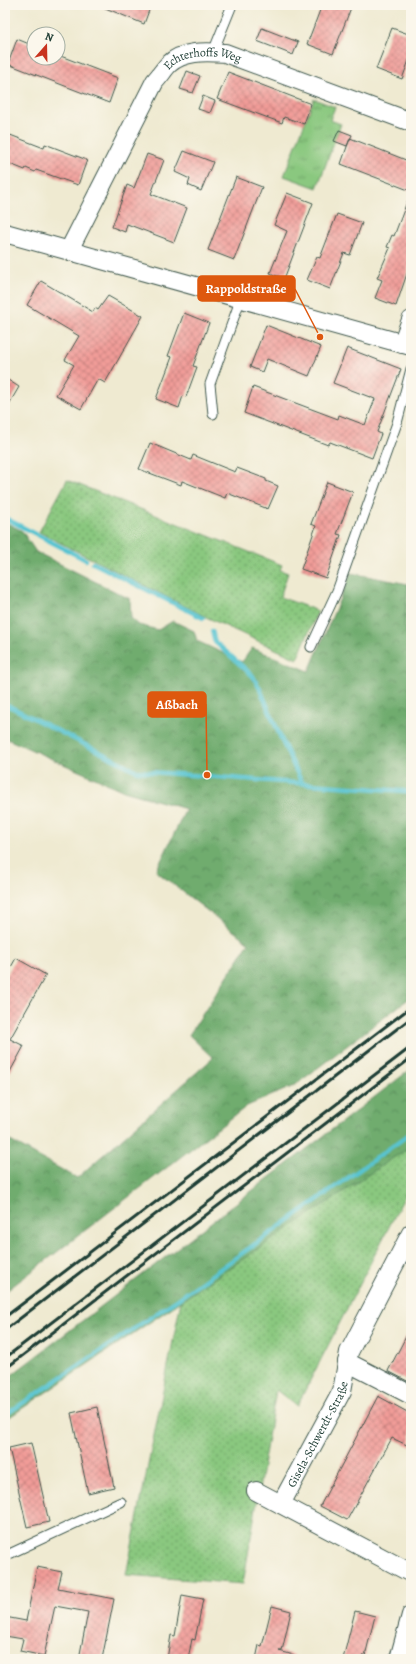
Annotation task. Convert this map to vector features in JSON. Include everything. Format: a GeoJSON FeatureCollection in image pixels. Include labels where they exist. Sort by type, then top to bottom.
{"type":"FeatureCollection","features":[{"type":"Feature","properties":{"kind":"street","name":"Echterhoffs Weg"},"geometry":{"type":"LineString","coordinates":[[69,250],[155,81],[170,63],[186,55],[204,52],[225,53],[411,122]]}},
{"type":"Feature","properties":{"kind":"street"},"geometry":{"type":"LineString","coordinates":[[5,233],[406,345],[411,320]]}},
{"type":"Feature","properties":{"kind":"street","name":"Gisela-Schwerdt-Straße"},"geometry":{"type":"LineString","coordinates":[[281,1504],[342,1390],[349,1352],[411,1233]]}},
{"type":"Feature","properties":{"kind":"street"},"geometry":{"type":"LineString","coordinates":[[347,1362],[411,1395]]}},
{"type":"Feature","properties":{"kind":"street"},"geometry":{"type":"LineString","coordinates":[[256,1491],[411,1573]]}},
{"type":"Feature","properties":{"kind":"street"},"geometry":{"type":"LineString","coordinates":[[399,1659],[411,1615]]}},
{"type":"Feature","properties":{"kind":"lane"},"geometry":{"type":"LineString","coordinates":[[213,52],[232,5]]}},
{"type":"Feature","properties":{"kind":"lane"},"geometry":{"type":"LineString","coordinates":[[213,414],[210,384],[241,298]]}},
{"type":"Feature","properties":{"kind":"lane"},"geometry":{"type":"LineString","coordinates":[[311,647],[337,591],[397,423],[411,369]]}},
{"type":"Feature","properties":{"kind":"lane"},"geometry":{"type":"LineString","coordinates":[[5,1556],[121,1502]]}},
{"type":"Feature","properties":{"kind":"green space"},"geometry":{"type":"Polygon","coordinates":[[[314,99],[335,107],[330,120],[341,124],[317,188],[284,176],[314,99]]]}},
{"type":"Feature","properties":{"kind":"green space"},"geometry":{"type":"Polygon","coordinates":[[[67,480],[282,565],[280,570],[288,573],[280,597],[318,611],[297,659],[206,617],[39,532],[67,480]]]}},
{"type":"Feature","properties":{"kind":"green space"},"geometry":{"type":"Polygon","coordinates":[[[5,522],[22,531],[36,552],[130,599],[131,618],[139,625],[158,630],[173,621],[194,631],[197,641],[242,662],[252,648],[309,671],[351,573],[408,584],[404,626],[411,640],[411,997],[294,1086],[247,1106],[5,1292],[5,1138],[77,1178],[213,1058],[189,1035],[249,943],[156,871],[186,809],[124,791],[5,738],[5,522]]]}},
{"type":"Feature","properties":{"kind":"green space"},"geometry":{"type":"Polygon","coordinates":[[[411,578],[411,640],[404,626],[408,584],[411,578]]]}},
{"type":"Feature","properties":{"kind":"green space"},"geometry":{"type":"Polygon","coordinates":[[[411,1069],[411,1146],[5,1420],[5,1380],[411,1069]]]}},
{"type":"Feature","properties":{"kind":"green space"},"geometry":{"type":"Polygon","coordinates":[[[411,1146],[411,1184],[297,1406],[276,1390],[243,1584],[126,1575],[181,1301],[411,1146]]]}},
{"type":"Feature","properties":{"kind":"building"},"geometry":{"type":"Polygon","coordinates":[[[98,5],[151,5],[144,24],[98,5]]]}},
{"type":"Feature","properties":{"kind":"building"},"geometry":{"type":"Polygon","coordinates":[[[322,5],[352,5],[333,54],[307,44],[322,5]]]}},
{"type":"Feature","properties":{"kind":"building"},"geometry":{"type":"Polygon","coordinates":[[[262,28],[298,42],[293,55],[257,41],[262,28]]]}},
{"type":"Feature","properties":{"kind":"building"},"geometry":{"type":"Polygon","coordinates":[[[392,28],[411,35],[411,55],[402,79],[376,69],[392,28]]]}},
{"type":"Feature","properties":{"kind":"building"},"geometry":{"type":"Polygon","coordinates":[[[17,39],[26,43],[26,66],[66,66],[66,58],[118,78],[109,103],[8,64],[17,39]]]}},
{"type":"Feature","properties":{"kind":"building"},"geometry":{"type":"Polygon","coordinates":[[[187,71],[200,76],[193,93],[180,89],[187,71]]]}},
{"type":"Feature","properties":{"kind":"building"},"geometry":{"type":"Polygon","coordinates":[[[228,72],[311,104],[304,124],[284,117],[282,123],[217,99],[228,72]]]}},
{"type":"Feature","properties":{"kind":"building"},"geometry":{"type":"Polygon","coordinates":[[[203,96],[215,101],[210,113],[198,109],[203,96]]]}},
{"type":"Feature","properties":{"kind":"building"},"geometry":{"type":"Polygon","coordinates":[[[339,130],[352,135],[347,146],[334,141],[339,130]]]}},
{"type":"Feature","properties":{"kind":"building"},"geometry":{"type":"Polygon","coordinates":[[[5,133],[44,148],[45,144],[87,160],[78,185],[36,170],[35,172],[26,168],[25,170],[5,162],[5,133]]]}},
{"type":"Feature","properties":{"kind":"building"},"geometry":{"type":"Polygon","coordinates":[[[350,138],[411,162],[411,191],[341,164],[350,138]]]}},
{"type":"Feature","properties":{"kind":"building"},"geometry":{"type":"Polygon","coordinates":[[[184,151],[213,162],[201,191],[188,185],[190,179],[175,172],[184,151]]]}},
{"type":"Feature","properties":{"kind":"building"},"geometry":{"type":"Polygon","coordinates":[[[147,154],[164,160],[151,194],[187,208],[174,242],[127,224],[125,232],[112,227],[127,185],[134,188],[147,154]]]}},
{"type":"Feature","properties":{"kind":"building"},"geometry":{"type":"Polygon","coordinates":[[[236,177],[262,187],[234,260],[208,250],[236,177]]]}},
{"type":"Feature","properties":{"kind":"building"},"geometry":{"type":"Polygon","coordinates":[[[287,193],[313,203],[284,279],[270,273],[287,231],[274,225],[287,193]]]}},
{"type":"Feature","properties":{"kind":"building"},"geometry":{"type":"Polygon","coordinates":[[[410,194],[411,262],[396,306],[375,298],[382,280],[377,278],[390,248],[387,247],[392,235],[394,236],[410,194]]]}},
{"type":"Feature","properties":{"kind":"building"},"geometry":{"type":"Polygon","coordinates":[[[337,214],[362,223],[350,255],[344,253],[330,289],[307,280],[317,257],[320,258],[337,214]]]}},
{"type":"Feature","properties":{"kind":"building"},"geometry":{"type":"Polygon","coordinates":[[[41,281],[93,312],[95,308],[98,310],[108,296],[143,316],[105,383],[98,379],[81,409],[56,395],[74,365],[65,360],[79,336],[27,305],[41,281]]]}},
{"type":"Feature","properties":{"kind":"building"},"geometry":{"type":"Polygon","coordinates":[[[184,313],[209,323],[193,366],[197,367],[186,397],[183,396],[179,408],[156,399],[172,357],[168,356],[184,313]]]}},
{"type":"Feature","properties":{"kind":"building"},"geometry":{"type":"Polygon","coordinates":[[[266,325],[321,347],[309,376],[267,359],[262,372],[250,367],[266,325]]]}},
{"type":"Feature","properties":{"kind":"building"},"geometry":{"type":"Polygon","coordinates":[[[347,348],[401,369],[377,432],[381,434],[372,458],[330,442],[328,445],[244,413],[253,387],[338,419],[339,415],[365,425],[375,399],[333,383],[347,348]]]}},
{"type":"Feature","properties":{"kind":"building"},"geometry":{"type":"Polygon","coordinates":[[[5,378],[19,387],[5,411],[5,378]]]}},
{"type":"Feature","properties":{"kind":"building"},"geometry":{"type":"Polygon","coordinates":[[[150,443],[191,460],[193,455],[235,472],[237,468],[266,479],[266,481],[278,486],[268,509],[227,493],[225,498],[182,481],[181,485],[139,469],[150,443]]]}},
{"type":"Feature","properties":{"kind":"building"},"geometry":{"type":"Polygon","coordinates":[[[327,482],[353,492],[337,534],[341,535],[326,578],[301,569],[316,526],[311,524],[327,482]]]}},
{"type":"Feature","properties":{"kind":"building"},"geometry":{"type":"Polygon","coordinates":[[[16,958],[46,975],[10,1039],[24,1046],[5,1081],[5,978],[16,958]]]}},
{"type":"Feature","properties":{"kind":"building"},"geometry":{"type":"Polygon","coordinates":[[[411,1327],[411,1383],[388,1371],[411,1327]]]}},
{"type":"Feature","properties":{"kind":"building"},"geometry":{"type":"Polygon","coordinates":[[[378,1396],[411,1414],[411,1447],[392,1438],[347,1520],[320,1506],[378,1396]]]}},
{"type":"Feature","properties":{"kind":"building"},"geometry":{"type":"Polygon","coordinates":[[[97,1407],[114,1487],[88,1493],[71,1413],[97,1407]]]}},
{"type":"Feature","properties":{"kind":"building"},"geometry":{"type":"Polygon","coordinates":[[[31,1443],[49,1522],[27,1527],[9,1448],[31,1443]]]}},
{"type":"Feature","properties":{"kind":"building"},"geometry":{"type":"Polygon","coordinates":[[[37,1567],[62,1572],[58,1588],[114,1599],[102,1659],[79,1659],[88,1612],[55,1606],[44,1656],[20,1651],[23,1639],[5,1636],[5,1617],[26,1621],[37,1567]]]}},
{"type":"Feature","properties":{"kind":"building"},"geometry":{"type":"Polygon","coordinates":[[[182,1595],[203,1599],[195,1640],[192,1639],[188,1659],[167,1659],[171,1635],[175,1636],[182,1595]]]}},
{"type":"Feature","properties":{"kind":"building"},"geometry":{"type":"Polygon","coordinates":[[[272,1606],[291,1611],[282,1651],[279,1651],[294,1655],[294,1659],[256,1659],[259,1645],[262,1646],[272,1606]]]}},
{"type":"Feature","properties":{"kind":"building"},"geometry":{"type":"Polygon","coordinates":[[[355,1611],[375,1616],[365,1656],[363,1655],[362,1659],[343,1659],[355,1611]]]}},
{"type":"Feature","properties":{"kind":"waterway"},"geometry":{"type":"LineString","coordinates":[[5,518],[86,560]]}},
{"type":"Feature","properties":{"kind":"waterway"},"geometry":{"type":"LineString","coordinates":[[93,563],[203,618]]}},
{"type":"Feature","properties":{"kind":"waterway"},"geometry":{"type":"LineString","coordinates":[[212,631],[215,642],[253,676],[302,783]]}},
{"type":"Feature","properties":{"kind":"waterway"},"geometry":{"type":"LineString","coordinates":[[5,704],[137,771],[404,791],[411,794]]}},
{"type":"Feature","properties":{"kind":"waterway"},"geometry":{"type":"LineString","coordinates":[[5,1415],[178,1299],[411,1133]]}},
{"type":"Feature","properties":{"kind":"railway"},"geometry":{"type":"LineString","coordinates":[[5,1317],[411,1007]]}},
{"type":"Feature","properties":{"kind":"railway"},"geometry":{"type":"LineString","coordinates":[[5,1330],[411,1018]]}},
{"type":"Feature","properties":{"kind":"railway"},"geometry":{"type":"LineString","coordinates":[[5,1358],[411,1047]]}},
{"type":"Feature","properties":{"kind":"railway"},"geometry":{"type":"LineString","coordinates":[[5,1369],[411,1058]]}},
{"type":"Feature","properties":{"kind":"place","name":"Rappoldstraße"},"geometry":{"type":"Point","coordinates":[320,337]}},
{"type":"Feature","properties":{"kind":"place","name":"Aßbach"},"geometry":{"type":"Point","coordinates":[207,775]}}]}
